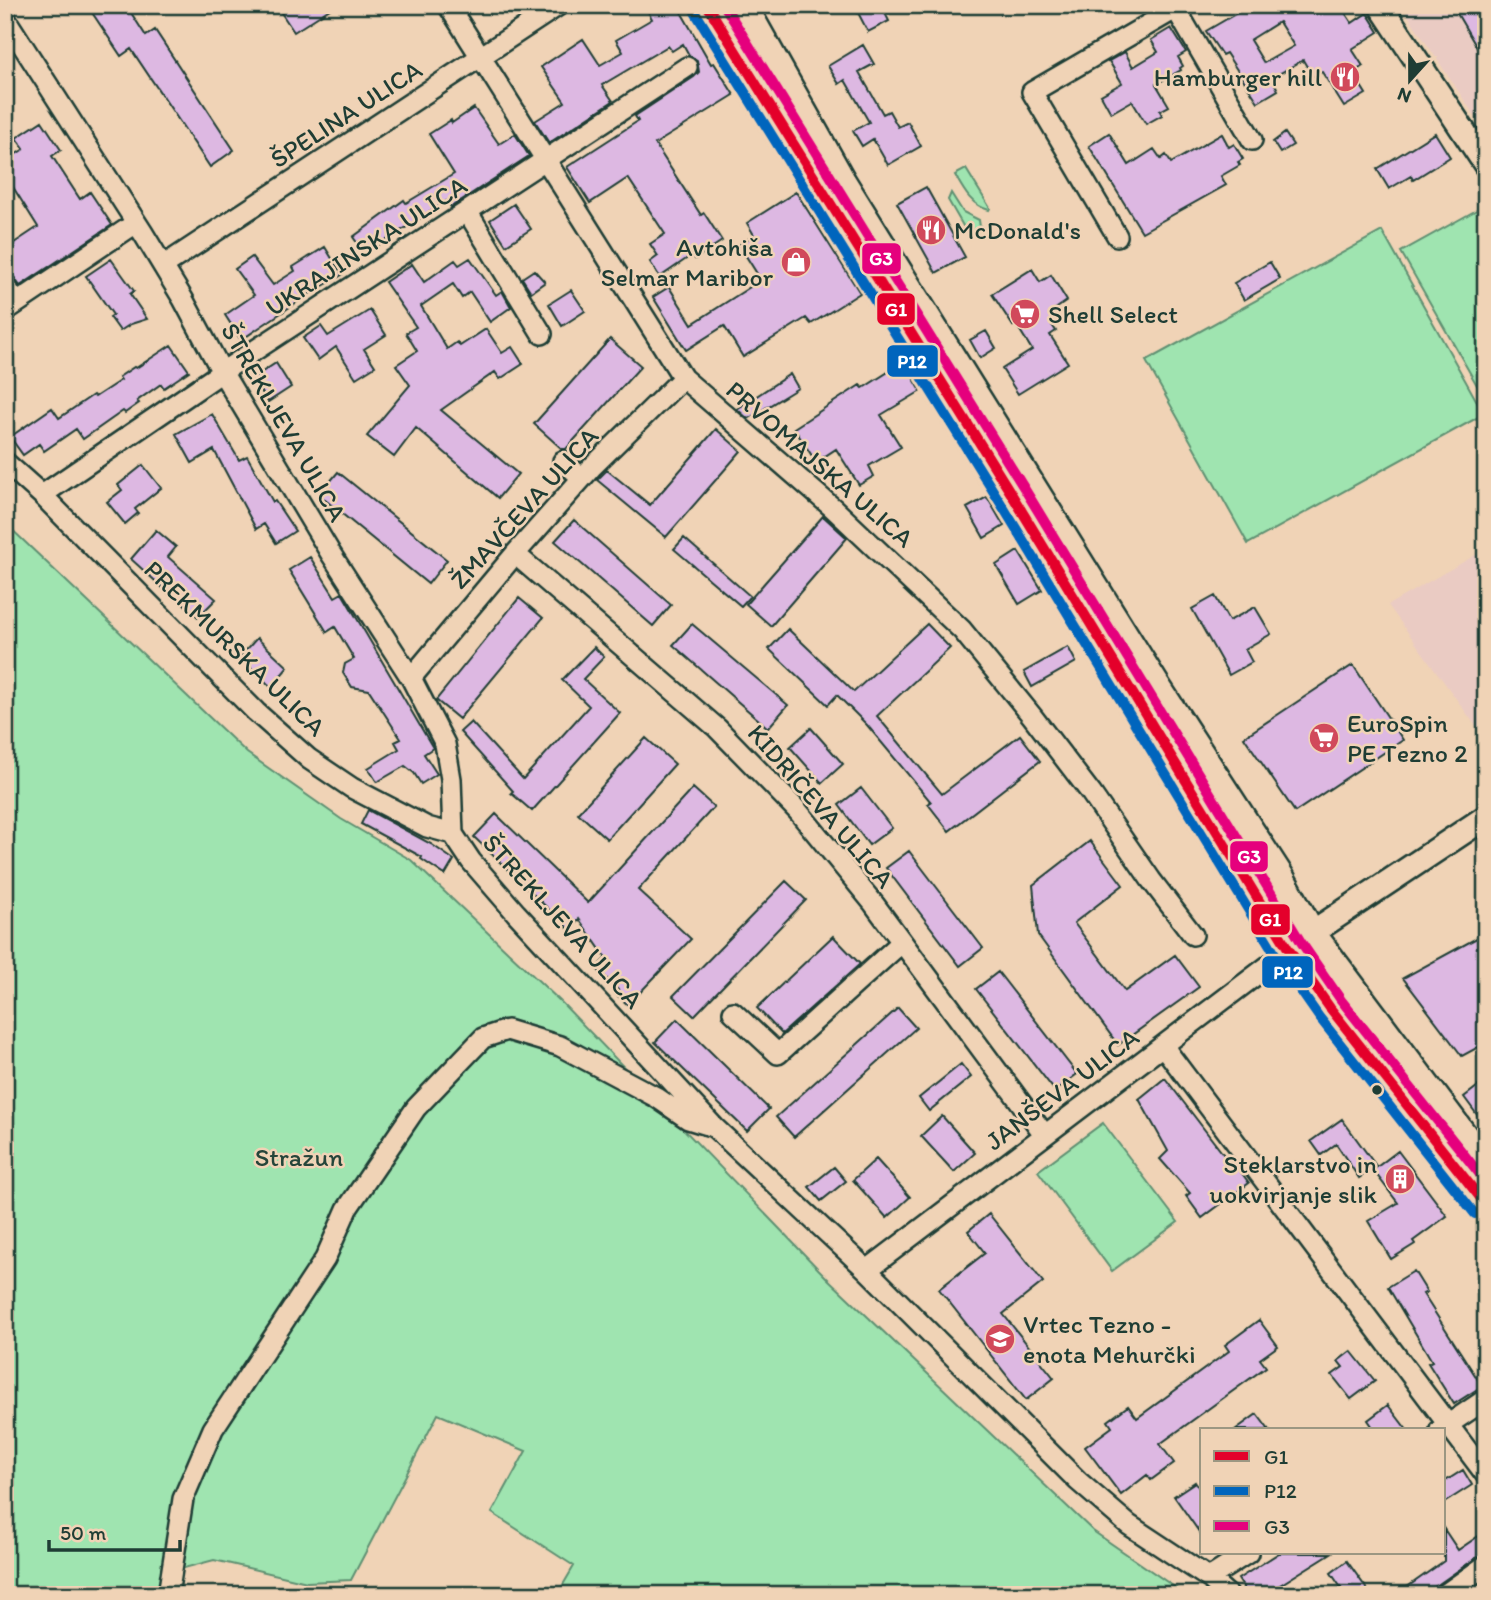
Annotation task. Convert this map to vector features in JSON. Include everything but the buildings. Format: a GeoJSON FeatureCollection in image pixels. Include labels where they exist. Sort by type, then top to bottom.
{"type":"FeatureCollection","features":[{"type":"Feature","properties":{"kind":"main road"},"geometry":{"type":"LineString","coordinates":[[707,5],[1012,495],[1300,942],[1486,1168]]}},
{"type":"Feature","properties":{"kind":"main road"},"geometry":{"type":"LineString","coordinates":[[741,5],[841,183],[1163,699],[1279,877],[1300,942],[1330,1008],[1486,1205]]}},
{"type":"Feature","properties":{"kind":"street","name":"PRVOMAJSKA ULICA"},"geometry":{"type":"LineString","coordinates":[[448,5],[683,378],[833,508],[962,630],[1049,738],[1193,935]]}},
{"type":"Feature","properties":{"kind":"street","name":"ŠPELINA ULICA"},"geometry":{"type":"LineString","coordinates":[[163,265],[559,5]]}},
{"type":"Feature","properties":{"kind":"street"},"geometry":{"type":"LineString","coordinates":[[1380,5],[1482,150]]}},
{"type":"Feature","properties":{"kind":"street"},"geometry":{"type":"LineString","coordinates":[[1117,236],[1032,92],[1179,7],[1252,139]]}},
{"type":"Feature","properties":{"kind":"street","name":"ŠTREKLJEVA ULICA"},"geometry":{"type":"LineString","coordinates":[[5,18],[163,265],[222,372],[331,554],[411,678],[445,744],[451,779],[453,834],[471,861],[715,1128],[867,1270],[1078,1482],[1129,1525],[1209,1577],[1228,1595]]}},
{"type":"Feature","properties":{"kind":"street","name":"UKRAJINSKA ULICA"},"geometry":{"type":"LineString","coordinates":[[42,495],[222,372],[687,67]]}},
{"type":"Feature","properties":{"kind":"street"},"geometry":{"type":"LineString","coordinates":[[467,211],[542,334]]}},
{"type":"Feature","properties":{"kind":"street"},"geometry":{"type":"LineString","coordinates":[[5,286],[11,307],[136,223]]}},
{"type":"Feature","properties":{"kind":"street","name":"ŽMAVČEVA ULICA"},"geometry":{"type":"LineString","coordinates":[[411,678],[582,478],[683,378]]}},
{"type":"Feature","properties":{"kind":"street"},"geometry":{"type":"LineString","coordinates":[[563,461],[582,478]]}},
{"type":"Feature","properties":{"kind":"street","name":"PREKMURSKA ULICA"},"geometry":{"type":"LineString","coordinates":[[5,462],[42,495],[256,712],[309,759],[352,788],[427,827],[453,834]]}},
{"type":"Feature","properties":{"kind":"street","name":"KIDRIČEVA ULICA"},"geometry":{"type":"LineString","coordinates":[[515,554],[717,728],[797,810],[837,856],[1044,1134]]}},
{"type":"Feature","properties":{"kind":"street"},"geometry":{"type":"LineString","coordinates":[[1300,942],[1486,817]]}},
{"type":"Feature","properties":{"kind":"street"},"geometry":{"type":"LineString","coordinates":[[733,1012],[778,1054],[902,942]]}},
{"type":"Feature","properties":{"kind":"street","name":"JANŠEVA ULICA"},"geometry":{"type":"LineString","coordinates":[[867,1270],[1300,942]]}},
{"type":"Feature","properties":{"kind":"street"},"geometry":{"type":"LineString","coordinates":[[168,1595],[183,1499],[213,1429],[324,1259],[347,1209],[416,1108],[483,1038],[507,1030],[560,1046],[656,1097],[688,1119],[715,1128]]}},
{"type":"Feature","properties":{"kind":"street"},"geometry":{"type":"LineString","coordinates":[[1163,1046],[1444,1428],[1486,1399]]}},
{"type":"Feature","properties":{"kind":"street"},"geometry":{"type":"LineString","coordinates":[[1446,1430],[1486,1475]]}},
{"type":"Feature","properties":{"kind":"street"},"geometry":{"type":"LineString","coordinates":[[1209,1577],[1246,1554]]}},
{"type":"Feature","properties":{"kind":"street"},"geometry":{"type":"LineString","coordinates":[[1444,1595],[1486,1565]]}},
{"type":"Feature","properties":{"kind":"shaded area"},"geometry":{"type":"Polygon","coordinates":[[[1401,5],[1486,5],[1486,133],[1401,5]]]}},
{"type":"Feature","properties":{"kind":"shaded area"},"geometry":{"type":"Polygon","coordinates":[[[1486,549],[1486,740],[1388,605],[1486,549]]]}},
{"type":"Feature","properties":{"kind":"green space"},"geometry":{"type":"Polygon","coordinates":[[[966,169],[989,210],[973,201],[955,175],[966,169]]]}},
{"type":"Feature","properties":{"kind":"green space"},"geometry":{"type":"Polygon","coordinates":[[[951,193],[963,212],[979,220],[980,227],[977,232],[966,231],[948,200],[951,193]]]}},
{"type":"Feature","properties":{"kind":"green space"},"geometry":{"type":"Polygon","coordinates":[[[1482,207],[1486,213],[1486,401],[1401,252],[1482,207]]]}},
{"type":"Feature","properties":{"kind":"green space"},"geometry":{"type":"Polygon","coordinates":[[[1382,231],[1484,414],[1248,544],[1146,361],[1382,231]]]}},
{"type":"Feature","properties":{"kind":"green space","name":"Stražun"},"geometry":{"type":"Polygon","coordinates":[[[5,523],[247,753],[341,819],[411,860],[561,1002],[827,1278],[1093,1531],[1186,1595],[557,1595],[574,1566],[492,1513],[526,1451],[438,1414],[351,1580],[307,1582],[214,1560],[165,1573],[156,1595],[5,1595],[5,523]]]}},
{"type":"Feature","properties":{"kind":"green space"},"geometry":{"type":"Polygon","coordinates":[[[1103,1123],[1178,1222],[1112,1271],[1038,1171],[1103,1123]]]}},
{"type":"Feature","properties":{"kind":"transit line","name":"G1"},"geometry":{"type":"LineString","coordinates":[[707,5],[1012,495],[1289,950],[1330,1008],[1486,1205]]}},
{"type":"Feature","properties":{"kind":"transit line","name":"G3"},"geometry":{"type":"LineString","coordinates":[[724,5],[1024,488],[1301,942],[1341,1000],[1486,1182]]}},
{"type":"Feature","properties":{"kind":"transit line","name":"P12"},"geometry":{"type":"LineString","coordinates":[[695,12],[1000,502],[1277,957],[1319,1017],[1475,1214]]}},
{"type":"Feature","properties":{"kind":"place","name":"Hamburger hill"},"geometry":{"type":"Point","coordinates":[1345,77]}},
{"type":"Feature","properties":{"kind":"place","name":"McDonald's"},"geometry":{"type":"Point","coordinates":[931,230]}},
{"type":"Feature","properties":{"kind":"place","name":"Avtohiša Selmar Maribor"},"geometry":{"type":"Point","coordinates":[796,262]}},
{"type":"Feature","properties":{"kind":"place","name":"Shell Select"},"geometry":{"type":"Point","coordinates":[1025,314]}},
{"type":"Feature","properties":{"kind":"place","name":"EuroSpin PE Tezno 2"},"geometry":{"type":"Point","coordinates":[1324,738]}},
{"type":"Feature","properties":{"kind":"place","name":"Steklarstvo in uokvirjanje slik"},"geometry":{"type":"Point","coordinates":[1400,1179]}},
{"type":"Feature","properties":{"kind":"place","name":"Vrtec Tezno - enota Mehurčki"},"geometry":{"type":"Point","coordinates":[1000,1339]}}]}
